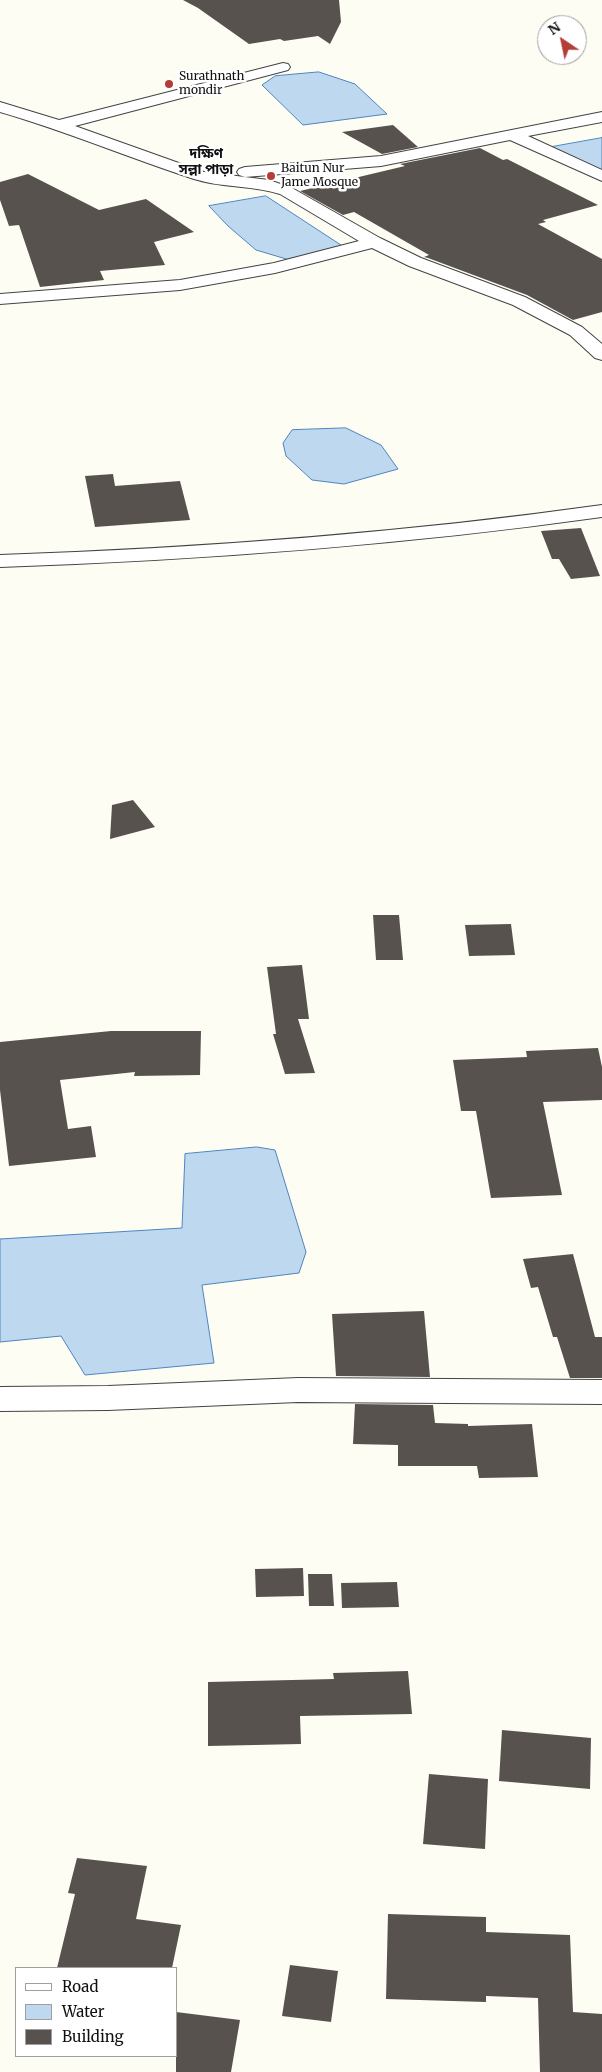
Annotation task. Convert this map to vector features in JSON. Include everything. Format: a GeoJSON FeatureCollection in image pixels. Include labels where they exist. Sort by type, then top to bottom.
{"type":"FeatureCollection","features":[{"type":"Feature","properties":{"kind":"street"},"geometry":{"type":"LineString","coordinates":[[60,126],[283,67]]}},
{"type":"Feature","properties":{"kind":"street"},"geometry":{"type":"LineString","coordinates":[[0,107],[60,126],[201,176],[269,185],[286,191],[374,242],[415,262],[518,301],[576,331],[602,354]]}},
{"type":"Feature","properties":{"kind":"street"},"geometry":{"type":"LineString","coordinates":[[201,176],[381,161],[602,117]]}},
{"type":"Feature","properties":{"kind":"street"},"geometry":{"type":"LineString","coordinates":[[512,135],[602,176]]}},
{"type":"Feature","properties":{"kind":"street"},"geometry":{"type":"LineString","coordinates":[[0,299],[180,285],[275,268],[374,242]]}},
{"type":"Feature","properties":{"kind":"street"},"geometry":{"type":"LineString","coordinates":[[0,561],[255,550],[532,522],[602,511]]}},
{"type":"Feature","properties":{"kind":"street"},"geometry":{"type":"LineString","coordinates":[[0,1399],[108,1398],[298,1390],[602,1392]]}},
{"type":"Feature","properties":{"kind":"water"},"geometry":{"type":"Polygon","coordinates":[[[319,72],[355,84],[387,114],[303,125],[262,85],[275,76],[319,72]]]}},
{"type":"Feature","properties":{"kind":"water"},"geometry":{"type":"Polygon","coordinates":[[[602,138],[602,174],[551,147],[602,138]]]}},
{"type":"Feature","properties":{"kind":"water"},"geometry":{"type":"Polygon","coordinates":[[[266,196],[344,247],[293,261],[256,250],[228,226],[209,206],[266,196]]]}},
{"type":"Feature","properties":{"kind":"water"},"geometry":{"type":"Polygon","coordinates":[[[346,428],[381,445],[398,469],[344,484],[312,480],[286,456],[283,443],[292,430],[346,428]]]}},
{"type":"Feature","properties":{"kind":"water"},"geometry":{"type":"Polygon","coordinates":[[[257,1147],[275,1150],[306,1252],[299,1273],[202,1285],[214,1363],[85,1375],[61,1336],[0,1342],[0,1239],[182,1228],[185,1154],[257,1147]]]}},
{"type":"Feature","properties":{"kind":"building"},"geometry":{"type":"Polygon","coordinates":[[[183,0],[339,0],[341,22],[330,44],[318,36],[249,44],[198,8],[183,0]]]}},
{"type":"Feature","properties":{"kind":"building"},"geometry":{"type":"Polygon","coordinates":[[[393,125],[418,147],[382,154],[342,132],[393,125]]]}},
{"type":"Feature","properties":{"kind":"building"},"geometry":{"type":"Polygon","coordinates":[[[480,148],[503,160],[507,159],[598,205],[543,220],[546,222],[538,224],[602,259],[602,312],[573,320],[527,295],[424,257],[429,255],[354,212],[343,215],[300,191],[405,166],[400,164],[480,148]]]}},
{"type":"Feature","properties":{"kind":"building"},"geometry":{"type":"Polygon","coordinates":[[[28,174],[99,210],[146,199],[194,232],[154,242],[165,265],[100,271],[104,280],[40,287],[19,225],[9,226],[0,200],[0,182],[28,174]]]}},
{"type":"Feature","properties":{"kind":"building"},"geometry":{"type":"Polygon","coordinates":[[[113,474],[115,486],[180,481],[190,520],[95,527],[85,476],[113,474]]]}},
{"type":"Feature","properties":{"kind":"building"},"geometry":{"type":"Polygon","coordinates":[[[581,528],[600,576],[571,579],[559,559],[552,559],[541,531],[581,528]]]}},
{"type":"Feature","properties":{"kind":"building"},"geometry":{"type":"Polygon","coordinates":[[[133,800],[155,827],[110,839],[112,805],[133,800]]]}},
{"type":"Feature","properties":{"kind":"building"},"geometry":{"type":"Polygon","coordinates":[[[373,915],[399,915],[403,960],[376,960],[373,915]]]}},
{"type":"Feature","properties":{"kind":"building"},"geometry":{"type":"Polygon","coordinates":[[[511,924],[515,955],[469,956],[465,925],[511,924]]]}},
{"type":"Feature","properties":{"kind":"building"},"geometry":{"type":"Polygon","coordinates":[[[302,965],[309,1019],[298,1019],[315,1073],[285,1074],[273,1034],[276,1034],[267,967],[302,965]]]}},
{"type":"Feature","properties":{"kind":"building"},"geometry":{"type":"Polygon","coordinates":[[[111,1031],[201,1031],[200,1075],[134,1076],[135,1072],[60,1080],[68,1129],[91,1126],[96,1157],[9,1166],[0,1090],[0,1042],[111,1031]]]}},
{"type":"Feature","properties":{"kind":"building"},"geometry":{"type":"Polygon","coordinates":[[[598,1048],[602,1067],[602,1100],[543,1102],[562,1195],[491,1198],[476,1111],[461,1111],[453,1060],[527,1057],[526,1051],[598,1048]]]}},
{"type":"Feature","properties":{"kind":"building"},"geometry":{"type":"Polygon","coordinates":[[[573,1254],[595,1337],[602,1337],[602,1378],[570,1378],[557,1337],[553,1337],[538,1287],[531,1288],[523,1259],[573,1254]]]}},
{"type":"Feature","properties":{"kind":"building"},"geometry":{"type":"Polygon","coordinates":[[[424,1311],[430,1377],[336,1376],[332,1314],[424,1311]]]}},
{"type":"Feature","properties":{"kind":"building"},"geometry":{"type":"Polygon","coordinates":[[[355,1404],[433,1405],[435,1423],[468,1424],[468,1426],[532,1424],[538,1477],[479,1478],[477,1466],[398,1466],[398,1445],[353,1444],[355,1404]]]}},
{"type":"Feature","properties":{"kind":"building"},"geometry":{"type":"Polygon","coordinates":[[[303,1568],[304,1596],[256,1597],[255,1569],[303,1568]]]}},
{"type":"Feature","properties":{"kind":"building"},"geometry":{"type":"Polygon","coordinates":[[[308,1574],[332,1574],[334,1606],[309,1606],[308,1574]]]}},
{"type":"Feature","properties":{"kind":"building"},"geometry":{"type":"Polygon","coordinates":[[[397,1582],[399,1607],[342,1608],[341,1583],[397,1582]]]}},
{"type":"Feature","properties":{"kind":"building"},"geometry":{"type":"Polygon","coordinates":[[[408,1671],[412,1714],[300,1716],[301,1744],[208,1746],[208,1682],[334,1679],[333,1673],[408,1671]]]}},
{"type":"Feature","properties":{"kind":"building"},"geometry":{"type":"Polygon","coordinates":[[[502,1730],[591,1738],[590,1789],[499,1781],[502,1730]]]}},
{"type":"Feature","properties":{"kind":"building"},"geometry":{"type":"Polygon","coordinates":[[[429,1774],[488,1779],[485,1849],[423,1844],[429,1774]]]}},
{"type":"Feature","properties":{"kind":"building"},"geometry":{"type":"Polygon","coordinates":[[[77,1858],[147,1866],[136,1919],[181,1925],[172,1967],[57,1967],[75,1894],[68,1893],[77,1858]]]}},
{"type":"Feature","properties":{"kind":"building"},"geometry":{"type":"Polygon","coordinates":[[[388,1914],[486,1917],[486,1932],[570,1935],[573,2012],[602,2014],[602,2072],[540,2072],[538,1998],[486,1996],[486,2002],[386,1999],[388,1914]]]}},
{"type":"Feature","properties":{"kind":"building"},"geometry":{"type":"Polygon","coordinates":[[[290,1965],[338,1971],[331,2022],[282,2016],[290,1965]]]}},
{"type":"Feature","properties":{"kind":"building"},"geometry":{"type":"Polygon","coordinates":[[[178,2012],[240,2020],[231,2072],[176,2072],[178,2012]]]}},
{"type":"Feature","properties":{"kind":"place","name":"Surathnath mondir"},"geometry":{"type":"Point","coordinates":[169,84]}},
{"type":"Feature","properties":{"kind":"place","name":"Baitun Nur Jame Mosque"},"geometry":{"type":"Point","coordinates":[271,176]}},
{"type":"Feature","properties":{"kind":"district","name":"দক্ষিণ সল্লা পাড়া"},"geometry":{"type":"Point","coordinates":[206,162]}}]}
